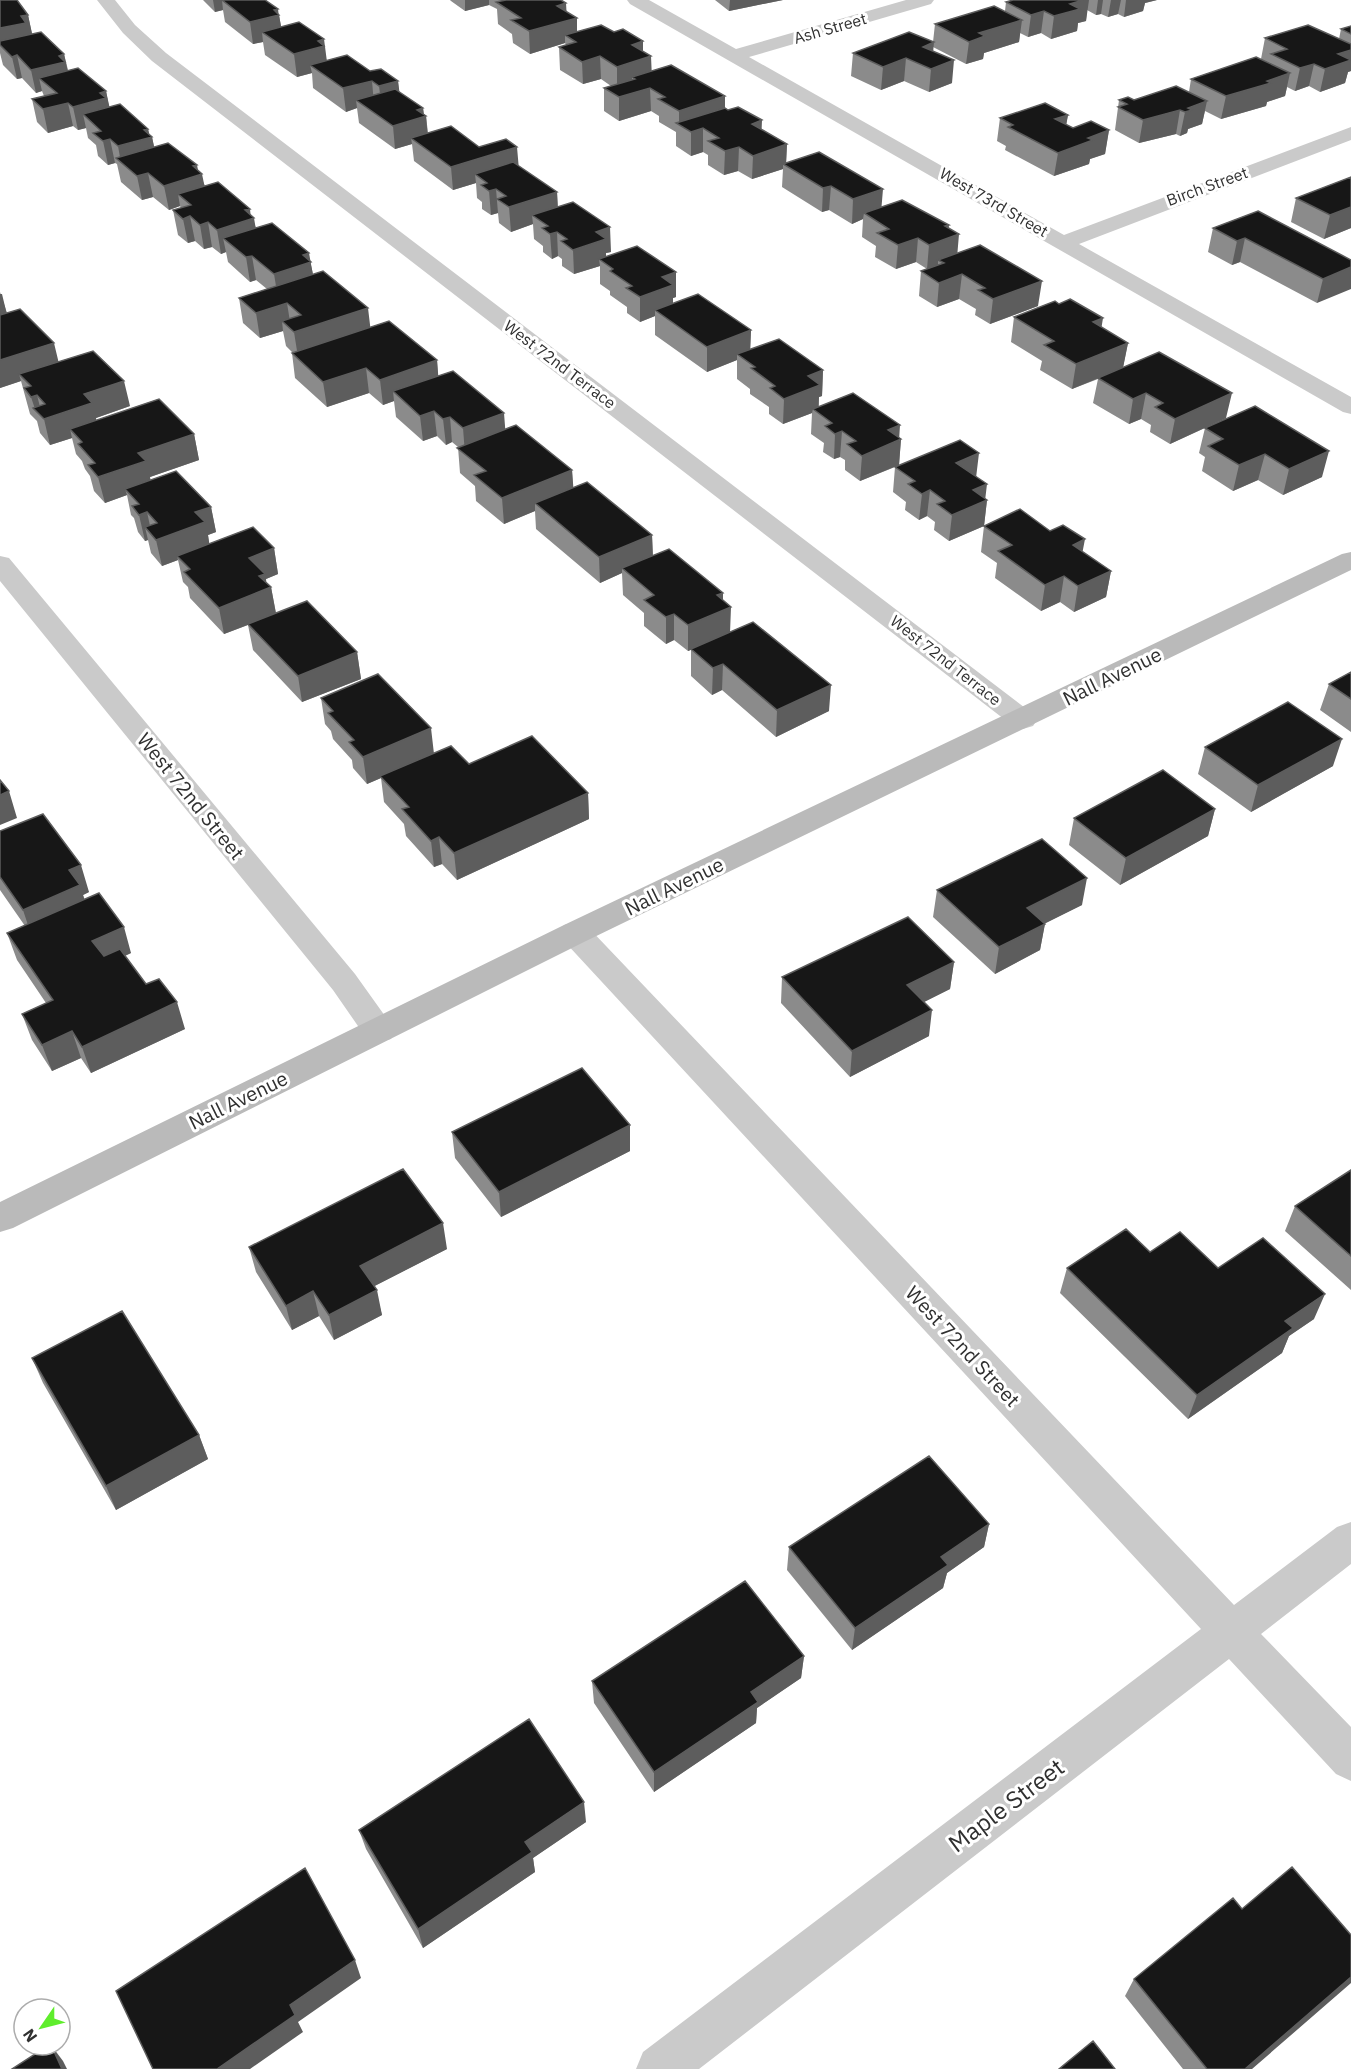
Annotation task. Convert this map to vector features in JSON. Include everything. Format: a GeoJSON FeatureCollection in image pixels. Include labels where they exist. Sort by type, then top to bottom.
{"type":"FeatureCollection","features":[{"type":"Feature","properties":{"kind":"main road","name":"Nall Avenue"},"geometry":{"type":"LineString","coordinates":[[0,1218],[575,933],[1023,720],[1351,560]]}},
{"type":"Feature","properties":{"kind":"street","name":"West 72nd Terrace"},"geometry":{"type":"LineString","coordinates":[[106,0],[129,29],[159,57],[1023,720]]}},
{"type":"Feature","properties":{"kind":"street","name":"West 73rd Street"},"geometry":{"type":"LineString","coordinates":[[636,0],[1351,406]]}},
{"type":"Feature","properties":{"kind":"street","name":"Ash Street"},"geometry":{"type":"LineString","coordinates":[[735,55],[925,0]]}},
{"type":"Feature","properties":{"kind":"street","name":"Birch Street"},"geometry":{"type":"LineString","coordinates":[[1064,242],[1177,197],[1351,133]]}},
{"type":"Feature","properties":{"kind":"street","name":"West 72nd Street"},"geometry":{"type":"LineString","coordinates":[[0,564],[344,982],[379,1030]]}},
{"type":"Feature","properties":{"kind":"street","name":"West 72nd Street"},"geometry":{"type":"LineString","coordinates":[[575,933],[1351,1759]]}},
{"type":"Feature","properties":{"kind":"street","name":"Maple Street"},"geometry":{"type":"LineString","coordinates":[[660,2069],[1351,1540]]}},
{"type":"Feature","properties":{"kind":"building"},"geometry":{"type":"Polygon","coordinates":[[[0,0],[17,0],[28,15],[21,16],[26,23],[0,28],[0,0]]]}},
{"type":"Feature","properties":{"kind":"building"},"geometry":{"type":"Polygon","coordinates":[[[222,0],[265,0],[278,9],[274,10],[279,15],[250,22],[222,0]]]}},
{"type":"Feature","properties":{"kind":"building"},"geometry":{"type":"Polygon","coordinates":[[[561,0],[566,3],[557,6],[577,18],[529,31],[511,20],[521,18],[496,2],[561,0]]]}},
{"type":"Feature","properties":{"kind":"building"},"geometry":{"type":"Polygon","coordinates":[[[1013,0],[1083,0],[1070,4],[1080,9],[1054,16],[1044,11],[1031,15],[1006,2],[1013,0]]]}},
{"type":"Feature","properties":{"kind":"building"},"geometry":{"type":"Polygon","coordinates":[[[994,6],[1022,20],[979,33],[985,36],[969,42],[935,24],[994,6]]]}},
{"type":"Feature","properties":{"kind":"building"},"geometry":{"type":"Polygon","coordinates":[[[299,22],[324,39],[318,41],[324,46],[294,54],[262,32],[299,22]]]}},
{"type":"Feature","properties":{"kind":"building"},"geometry":{"type":"Polygon","coordinates":[[[601,25],[614,32],[623,29],[643,41],[632,45],[651,56],[617,67],[600,56],[582,62],[559,47],[576,42],[565,35],[601,25]]]}},
{"type":"Feature","properties":{"kind":"building"},"geometry":{"type":"Polygon","coordinates":[[[1308,25],[1351,44],[1351,50],[1338,54],[1351,60],[1325,69],[1314,64],[1300,68],[1271,54],[1287,49],[1265,38],[1308,25]]]}},
{"type":"Feature","properties":{"kind":"building"},"geometry":{"type":"Polygon","coordinates":[[[1351,26],[1351,34],[1341,29],[1351,26]]]}},
{"type":"Feature","properties":{"kind":"building"},"geometry":{"type":"Polygon","coordinates":[[[41,32],[64,54],[59,56],[65,62],[31,70],[17,55],[12,57],[0,45],[0,41],[41,32]]]}},
{"type":"Feature","properties":{"kind":"building"},"geometry":{"type":"Polygon","coordinates":[[[909,32],[934,42],[923,47],[954,60],[931,69],[906,58],[883,67],[853,53],[909,32]]]}},
{"type":"Feature","properties":{"kind":"building"},"geometry":{"type":"Polygon","coordinates":[[[347,55],[370,71],[381,69],[398,81],[379,86],[372,81],[343,88],[310,65],[347,55]]]}},
{"type":"Feature","properties":{"kind":"building"},"geometry":{"type":"Polygon","coordinates":[[[1256,57],[1290,73],[1267,81],[1271,83],[1226,96],[1191,79],[1256,57]]]}},
{"type":"Feature","properties":{"kind":"building"},"geometry":{"type":"Polygon","coordinates":[[[671,65],[725,96],[679,111],[658,99],[665,97],[650,88],[619,97],[604,88],[635,79],[632,77],[671,65]]]}},
{"type":"Feature","properties":{"kind":"building"},"geometry":{"type":"Polygon","coordinates":[[[78,68],[106,91],[100,93],[106,98],[73,107],[68,103],[43,109],[32,99],[57,93],[39,78],[78,68]]]}},
{"type":"Feature","properties":{"kind":"building"},"geometry":{"type":"Polygon","coordinates":[[[1176,86],[1207,101],[1188,108],[1192,110],[1185,112],[1180,110],[1143,120],[1118,107],[1127,104],[1119,100],[1128,97],[1134,100],[1176,86]]]}},
{"type":"Feature","properties":{"kind":"building"},"geometry":{"type":"Polygon","coordinates":[[[395,89],[423,108],[417,110],[426,116],[393,126],[356,100],[395,89]]]}},
{"type":"Feature","properties":{"kind":"building"},"geometry":{"type":"Polygon","coordinates":[[[1045,103],[1068,115],[1055,119],[1073,128],[1091,121],[1109,130],[1088,138],[1093,140],[1058,153],[1008,127],[1013,125],[1000,118],[1045,103]]]}},
{"type":"Feature","properties":{"kind":"building"},"geometry":{"type":"Polygon","coordinates":[[[120,104],[148,129],[144,130],[152,137],[118,146],[110,139],[103,141],[93,133],[101,131],[83,114],[120,104]]]}},
{"type":"Feature","properties":{"kind":"building"},"geometry":{"type":"Polygon","coordinates":[[[738,107],[762,120],[752,124],[787,144],[753,156],[739,147],[725,151],[708,141],[719,138],[703,128],[691,132],[676,123],[725,108],[728,110],[738,107]]]}},
{"type":"Feature","properties":{"kind":"building"},"geometry":{"type":"Polygon","coordinates":[[[451,126],[479,147],[506,139],[517,147],[451,167],[411,138],[451,126]]]}},
{"type":"Feature","properties":{"kind":"building"},"geometry":{"type":"Polygon","coordinates":[[[168,143],[197,165],[193,166],[202,174],[164,186],[148,173],[137,176],[116,158],[168,143]]]}},
{"type":"Feature","properties":{"kind":"building"},"geometry":{"type":"Polygon","coordinates":[[[819,152],[883,189],[853,199],[831,186],[823,188],[783,164],[819,152]]]}},
{"type":"Feature","properties":{"kind":"building"},"geometry":{"type":"Polygon","coordinates":[[[513,162],[557,192],[509,207],[497,199],[506,196],[496,189],[489,191],[481,185],[487,183],[475,174],[513,162]]]}},
{"type":"Feature","properties":{"kind":"building"},"geometry":{"type":"Polygon","coordinates":[[[1351,177],[1351,207],[1330,215],[1296,198],[1351,177]]]}},
{"type":"Feature","properties":{"kind":"building"},"geometry":{"type":"Polygon","coordinates":[[[218,182],[250,209],[245,210],[254,218],[217,230],[208,222],[200,225],[190,216],[183,219],[173,210],[191,205],[178,194],[218,182]]]}},
{"type":"Feature","properties":{"kind":"building"},"geometry":{"type":"Polygon","coordinates":[[[902,200],[949,225],[945,226],[959,234],[929,245],[918,238],[898,245],[877,233],[889,229],[864,213],[902,200]]]}},
{"type":"Feature","properties":{"kind":"building"},"geometry":{"type":"Polygon","coordinates":[[[573,202],[610,227],[596,232],[606,239],[573,250],[561,241],[567,239],[557,232],[550,234],[542,228],[548,226],[532,215],[573,202]]]}},
{"type":"Feature","properties":{"kind":"building"},"geometry":{"type":"Polygon","coordinates":[[[1258,211],[1351,260],[1351,267],[1323,279],[1245,238],[1237,241],[1213,228],[1258,211]]]}},
{"type":"Feature","properties":{"kind":"building"},"geometry":{"type":"Polygon","coordinates":[[[272,223],[309,253],[303,255],[311,262],[274,274],[252,256],[246,257],[223,238],[272,223]]]}},
{"type":"Feature","properties":{"kind":"building"},"geometry":{"type":"Polygon","coordinates":[[[980,245],[1042,281],[993,299],[978,290],[985,288],[962,274],[939,283],[921,271],[944,263],[938,260],[980,245]]]}},
{"type":"Feature","properties":{"kind":"building"},"geometry":{"type":"Polygon","coordinates":[[[637,246],[676,272],[662,277],[673,285],[640,297],[626,288],[632,286],[610,271],[613,269],[599,259],[637,246]]]}},
{"type":"Feature","properties":{"kind":"building"},"geometry":{"type":"Polygon","coordinates":[[[323,271],[368,308],[294,332],[282,321],[301,315],[287,303],[256,313],[239,298],[323,271]]]}},
{"type":"Feature","properties":{"kind":"building"},"geometry":{"type":"Polygon","coordinates":[[[698,294],[751,330],[707,347],[655,310],[698,294]]]}},
{"type":"Feature","properties":{"kind":"building"},"geometry":{"type":"Polygon","coordinates":[[[1070,299],[1103,318],[1093,322],[1128,343],[1076,364],[1044,345],[1054,341],[1014,317],[1055,301],[1059,304],[1070,299]]]}},
{"type":"Feature","properties":{"kind":"building"},"geometry":{"type":"Polygon","coordinates":[[[20,309],[54,343],[0,360],[0,315],[20,309]]]}},
{"type":"Feature","properties":{"kind":"building"},"geometry":{"type":"Polygon","coordinates":[[[389,321],[437,360],[380,380],[366,368],[323,382],[292,353],[389,321]]]}},
{"type":"Feature","properties":{"kind":"building"},"geometry":{"type":"Polygon","coordinates":[[[779,339],[823,370],[808,376],[820,385],[784,399],[770,388],[775,386],[737,354],[779,339]]]}},
{"type":"Feature","properties":{"kind":"building"},"geometry":{"type":"Polygon","coordinates":[[[93,351],[124,381],[84,394],[92,403],[44,419],[33,408],[45,404],[37,395],[31,397],[24,388],[31,386],[19,374],[93,351]]]}},
{"type":"Feature","properties":{"kind":"building"},"geometry":{"type":"Polygon","coordinates":[[[1159,352],[1232,393],[1175,419],[1155,407],[1163,403],[1146,393],[1133,399],[1098,378],[1159,352]]]}},
{"type":"Feature","properties":{"kind":"building"},"geometry":{"type":"Polygon","coordinates":[[[453,371],[504,413],[463,428],[450,417],[443,419],[434,411],[420,416],[393,391],[453,371]]]}},
{"type":"Feature","properties":{"kind":"building"},"geometry":{"type":"Polygon","coordinates":[[[853,393],[900,425],[888,430],[901,439],[862,456],[847,444],[856,441],[842,431],[835,434],[825,426],[832,423],[813,409],[853,393]]]}},
{"type":"Feature","properties":{"kind":"building"},"geometry":{"type":"Polygon","coordinates":[[[159,399],[194,434],[138,453],[146,461],[98,477],[88,465],[95,463],[78,444],[82,442],[70,429],[159,399]]]}},
{"type":"Feature","properties":{"kind":"building"},"geometry":{"type":"Polygon","coordinates":[[[1255,406],[1329,451],[1289,469],[1265,454],[1239,465],[1208,446],[1223,439],[1205,428],[1255,406]]]}},
{"type":"Feature","properties":{"kind":"building"},"geometry":{"type":"Polygon","coordinates":[[[516,425],[572,470],[502,498],[474,475],[486,471],[457,448],[516,425]]]}},
{"type":"Feature","properties":{"kind":"building"},"geometry":{"type":"Polygon","coordinates":[[[960,440],[979,453],[956,463],[987,484],[973,490],[987,500],[952,515],[937,504],[945,501],[930,490],[922,494],[908,484],[915,481],[895,467],[960,440]]]}},
{"type":"Feature","properties":{"kind":"building"},"geometry":{"type":"Polygon","coordinates":[[[176,471],[211,507],[195,512],[205,522],[156,540],[145,527],[157,523],[147,512],[139,515],[132,506],[139,504],[125,489],[176,471]]]}},
{"type":"Feature","properties":{"kind":"building"},"geometry":{"type":"Polygon","coordinates":[[[587,482],[652,535],[599,557],[535,503],[587,482]]]}},
{"type":"Feature","properties":{"kind":"building"},"geometry":{"type":"Polygon","coordinates":[[[1020,509],[1050,531],[1063,525],[1085,539],[1073,545],[1111,571],[1078,586],[1064,576],[1045,585],[998,551],[1012,545],[984,526],[1020,509]]]}},
{"type":"Feature","properties":{"kind":"building"},"geometry":{"type":"Polygon","coordinates":[[[253,527],[274,548],[249,558],[265,574],[259,576],[271,587],[219,608],[184,572],[190,569],[177,556],[253,527]]]}},
{"type":"Feature","properties":{"kind":"building"},"geometry":{"type":"Polygon","coordinates":[[[669,549],[723,593],[717,595],[731,607],[688,625],[674,614],[666,617],[644,600],[654,595],[622,568],[669,549]]]}},
{"type":"Feature","properties":{"kind":"building"},"geometry":{"type":"Polygon","coordinates":[[[307,601],[357,652],[298,676],[248,624],[307,601]]]}},
{"type":"Feature","properties":{"kind":"building"},"geometry":{"type":"Polygon","coordinates":[[[753,622],[831,685],[777,710],[723,664],[713,668],[691,649],[753,622]]]}},
{"type":"Feature","properties":{"kind":"building"},"geometry":{"type":"Polygon","coordinates":[[[1351,672],[1351,699],[1329,684],[1351,672]]]}},
{"type":"Feature","properties":{"kind":"building"},"geometry":{"type":"Polygon","coordinates":[[[378,674],[431,728],[363,757],[349,742],[354,740],[328,713],[333,711],[321,698],[378,674]]]}},
{"type":"Feature","properties":{"kind":"building"},"geometry":{"type":"Polygon","coordinates":[[[1288,702],[1342,739],[1258,785],[1205,747],[1288,702]]]}},
{"type":"Feature","properties":{"kind":"building"},"geometry":{"type":"Polygon","coordinates":[[[532,736],[588,793],[454,853],[439,837],[431,841],[402,809],[409,807],[380,776],[451,746],[469,764],[532,736]]]}},
{"type":"Feature","properties":{"kind":"building"},"geometry":{"type":"Polygon","coordinates":[[[1163,770],[1215,809],[1126,858],[1074,818],[1163,770]]]}},
{"type":"Feature","properties":{"kind":"building"},"geometry":{"type":"Polygon","coordinates":[[[0,780],[9,791],[0,795],[0,780]]]}},
{"type":"Feature","properties":{"kind":"building"},"geometry":{"type":"Polygon","coordinates":[[[43,814],[81,865],[69,870],[80,885],[23,910],[0,877],[0,831],[43,814]]]}},
{"type":"Feature","properties":{"kind":"building"},"geometry":{"type":"Polygon","coordinates":[[[1042,839],[1087,878],[1027,908],[1045,924],[999,947],[937,890],[1042,839]]]}},
{"type":"Feature","properties":{"kind":"building"},"geometry":{"type":"Polygon","coordinates":[[[99,893],[124,927],[92,941],[104,956],[120,949],[146,984],[159,979],[177,1002],[82,1047],[72,1031],[42,1045],[22,1014],[53,1000],[7,933],[99,893]]]}},
{"type":"Feature","properties":{"kind":"building"},"geometry":{"type":"Polygon","coordinates":[[[908,917],[954,962],[907,985],[932,1010],[852,1051],[782,977],[908,917]]]}},
{"type":"Feature","properties":{"kind":"building"},"geometry":{"type":"Polygon","coordinates":[[[582,1068],[630,1125],[499,1192],[452,1132],[582,1068]]]}},
{"type":"Feature","properties":{"kind":"building"},"geometry":{"type":"Polygon","coordinates":[[[403,1169],[443,1223],[360,1266],[377,1290],[329,1315],[313,1291],[286,1306],[249,1247],[403,1169]]]}},
{"type":"Feature","properties":{"kind":"building"},"geometry":{"type":"Polygon","coordinates":[[[1351,1170],[1351,1256],[1295,1206],[1351,1170]]]}},
{"type":"Feature","properties":{"kind":"building"},"geometry":{"type":"Polygon","coordinates":[[[1126,1229],[1150,1252],[1180,1232],[1218,1268],[1263,1238],[1325,1294],[1285,1321],[1293,1328],[1197,1395],[1067,1268],[1126,1229]]]}},
{"type":"Feature","properties":{"kind":"building"},"geometry":{"type":"Polygon","coordinates":[[[122,1311],[199,1435],[106,1486],[32,1358],[122,1311]]]}},
{"type":"Feature","properties":{"kind":"building"},"geometry":{"type":"Polygon","coordinates":[[[929,1456],[989,1524],[941,1557],[948,1565],[855,1628],[789,1547],[929,1456]]]}},
{"type":"Feature","properties":{"kind":"building"},"geometry":{"type":"Polygon","coordinates":[[[745,1581],[804,1656],[751,1692],[758,1702],[654,1772],[592,1681],[745,1581]]]}},
{"type":"Feature","properties":{"kind":"building"},"geometry":{"type":"Polygon","coordinates":[[[529,1719],[584,1802],[525,1842],[532,1852],[418,1929],[359,1830],[529,1719]]]}},
{"type":"Feature","properties":{"kind":"building"},"geometry":{"type":"Polygon","coordinates":[[[1292,1867],[1351,1935],[1351,1977],[1245,2069],[1207,2069],[1134,1979],[1233,1898],[1242,1909],[1292,1867]]]}},
{"type":"Feature","properties":{"kind":"building"},"geometry":{"type":"Polygon","coordinates":[[[305,1868],[355,1960],[290,2005],[295,2015],[217,2069],[153,2069],[116,1991],[305,1868]]]}},
{"type":"Feature","properties":{"kind":"building"},"geometry":{"type":"Polygon","coordinates":[[[1093,2041],[1115,2069],[1059,2069],[1093,2041]]]}},
{"type":"Feature","properties":{"kind":"building"},"geometry":{"type":"Polygon","coordinates":[[[30,2057],[56,2057],[62,2069],[12,2069],[30,2057]]]}}]}
